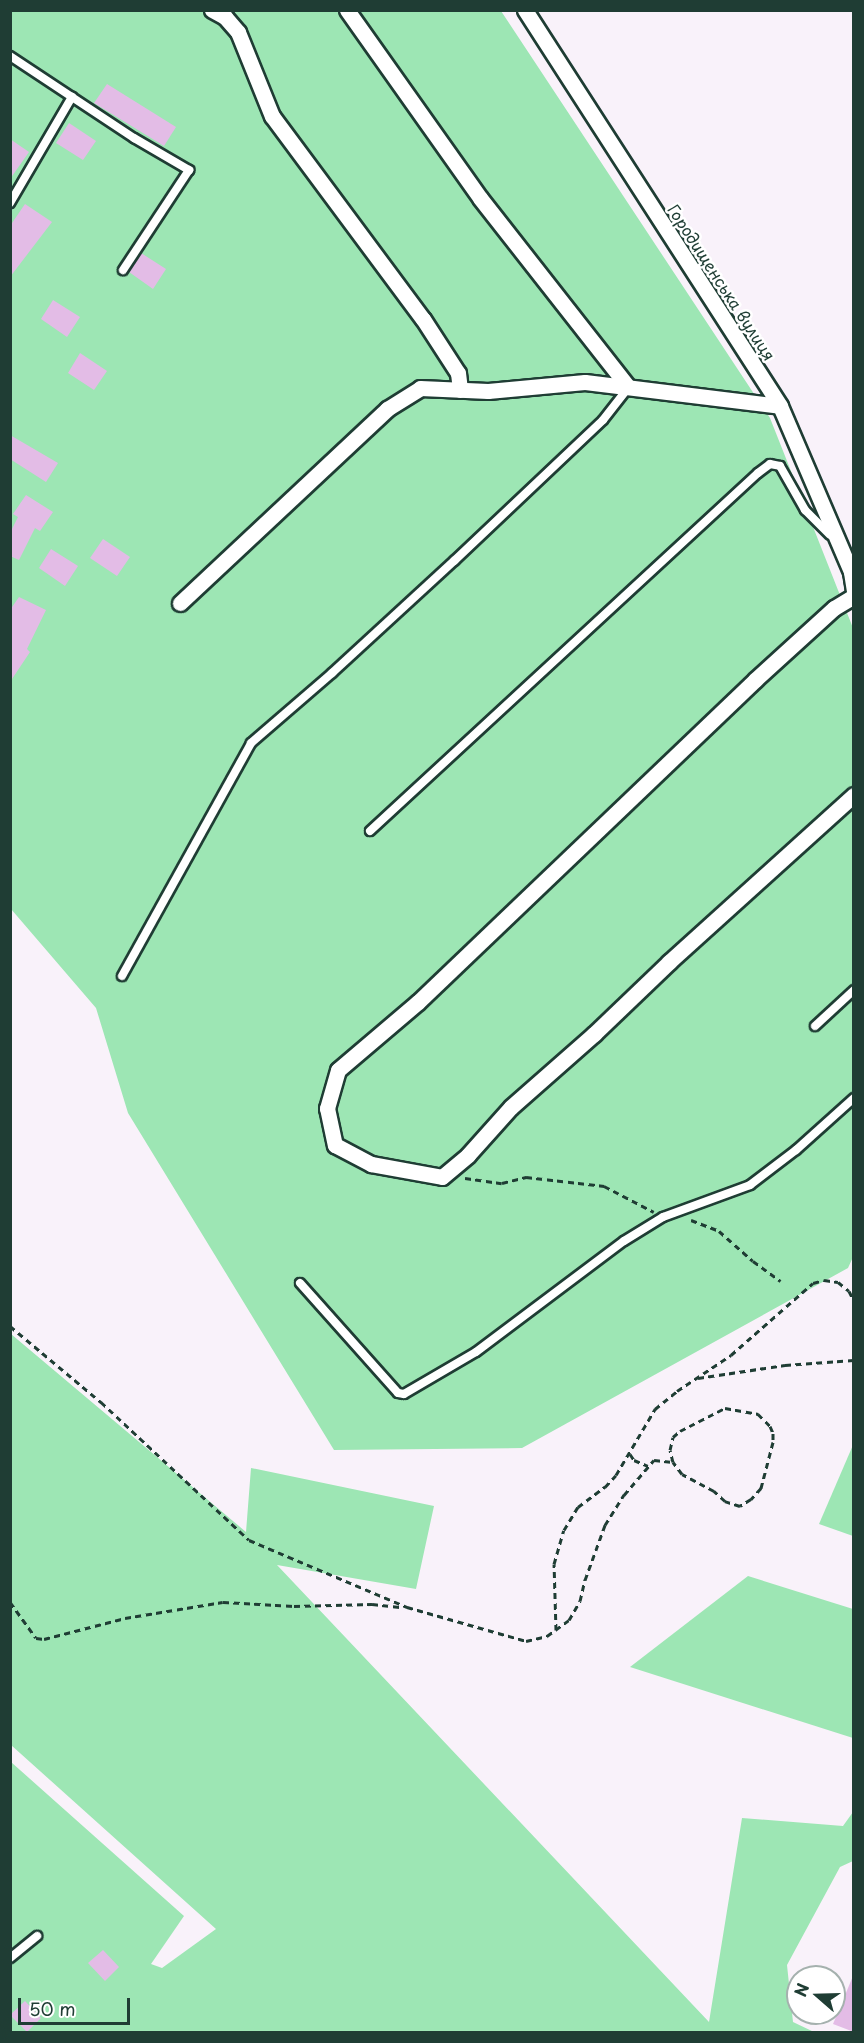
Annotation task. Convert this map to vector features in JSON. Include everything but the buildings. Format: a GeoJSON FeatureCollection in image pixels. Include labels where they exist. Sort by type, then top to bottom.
{"type":"FeatureCollection","features":[{"type":"Feature","properties":{"kind":"street"},"geometry":{"type":"LineString","coordinates":[[212,10],[225,17],[238,32],[272,116],[423,319],[458,373],[460,390]]}},
{"type":"Feature","properties":{"kind":"street"},"geometry":{"type":"LineString","coordinates":[[347,10],[480,198],[628,387]]}},
{"type":"Feature","properties":{"kind":"street","name":"Городищенська вулиця"},"geometry":{"type":"LineString","coordinates":[[525,10],[780,406],[851,572],[854,590]]}},
{"type":"Feature","properties":{"kind":"street"},"geometry":{"type":"LineString","coordinates":[[180,603],[387,409],[420,388],[488,391],[585,382],[780,406]]}},
{"type":"Feature","properties":{"kind":"street"},"geometry":{"type":"LineString","coordinates":[[854,596],[834,608],[755,680],[418,1002],[338,1070],[327,1108],[335,1145],[371,1164],[442,1177],[468,1155],[511,1107],[594,1034],[669,962],[854,795]]}},
{"type":"Feature","properties":{"kind":"lane"},"geometry":{"type":"LineString","coordinates":[[10,56],[134,138],[189,170],[123,270]]}},
{"type":"Feature","properties":{"kind":"lane"},"geometry":{"type":"LineString","coordinates":[[10,203],[72,97]]}},
{"type":"Feature","properties":{"kind":"lane"},"geometry":{"type":"LineString","coordinates":[[123,976],[250,743],[333,673],[454,561],[603,420],[628,387]]}},
{"type":"Feature","properties":{"kind":"lane"},"geometry":{"type":"LineString","coordinates":[[370,831],[758,473],[770,465],[780,466],[805,510],[839,544]]}},
{"type":"Feature","properties":{"kind":"lane"},"geometry":{"type":"LineString","coordinates":[[815,1026],[854,990]]}},
{"type":"Feature","properties":{"kind":"lane"},"geometry":{"type":"LineString","coordinates":[[300,1282],[398,1393],[404,1394],[476,1352],[624,1241],[663,1217],[750,1185],[796,1150],[854,1098]]}},
{"type":"Feature","properties":{"kind":"lane"},"geometry":{"type":"LineString","coordinates":[[10,1958],[37,1936]]}},
{"type":"Feature","properties":{"kind":"path"},"geometry":{"type":"LineString","coordinates":[[445,1174],[501,1183],[526,1177],[604,1185],[669,1221],[685,1218],[702,1222],[719,1231],[744,1254],[781,1281]]}},
{"type":"Feature","properties":{"kind":"path"},"geometry":{"type":"LineString","coordinates":[[556,1630],[554,1564],[564,1530],[578,1507],[604,1487],[630,1452],[655,1409],[753,1338],[813,1283],[824,1280],[838,1282],[849,1291],[854,1301]]}},
{"type":"Feature","properties":{"kind":"path"},"geometry":{"type":"LineString","coordinates":[[10,1326],[101,1402],[249,1540],[407,1607],[526,1641],[556,1630],[578,1606],[605,1525],[624,1494],[654,1460],[673,1462]]}},
{"type":"Feature","properties":{"kind":"path"},"geometry":{"type":"LineString","coordinates":[[694,1379],[784,1365],[854,1360]]}},
{"type":"Feature","properties":{"kind":"path"},"geometry":{"type":"LineString","coordinates":[[725,1408],[759,1414],[773,1433],[773,1442],[761,1488],[752,1499],[740,1506],[725,1501],[714,1491],[681,1474],[673,1462],[670,1445],[673,1437],[725,1408]]}},
{"type":"Feature","properties":{"kind":"path"},"geometry":{"type":"LineString","coordinates":[[630,1452],[634,1460],[648,1466]]}},
{"type":"Feature","properties":{"kind":"path"},"geometry":{"type":"LineString","coordinates":[[10,1602],[36,1638],[44,1639],[125,1618],[223,1602],[294,1606],[372,1604],[407,1607]]}},
{"type":"Feature","properties":{"kind":"green space"},"geometry":{"type":"Polygon","coordinates":[[[10,11],[501,11],[770,418],[853,628],[853,1257],[848,1268],[522,1448],[334,1450],[128,1113],[96,1008],[11,909],[10,11]]]}},
{"type":"Feature","properties":{"kind":"green space"},"geometry":{"type":"Polygon","coordinates":[[[11,1334],[246,1532],[251,1468],[434,1506],[416,1589],[277,1565],[709,2022],[742,1818],[843,1826],[853,1812],[853,1861],[840,1867],[786,1965],[786,2025],[799,2025],[814,2032],[11,2032],[11,1762],[184,1916],[151,1964],[162,1968],[216,1929],[11,1745],[11,1334]]]}},
{"type":"Feature","properties":{"kind":"green space"},"geometry":{"type":"Polygon","coordinates":[[[853,1445],[853,1536],[819,1524],[853,1445]]]}},
{"type":"Feature","properties":{"kind":"green space"},"geometry":{"type":"Polygon","coordinates":[[[748,1576],[853,1609],[853,1738],[630,1667],[748,1576]]]}}]}
